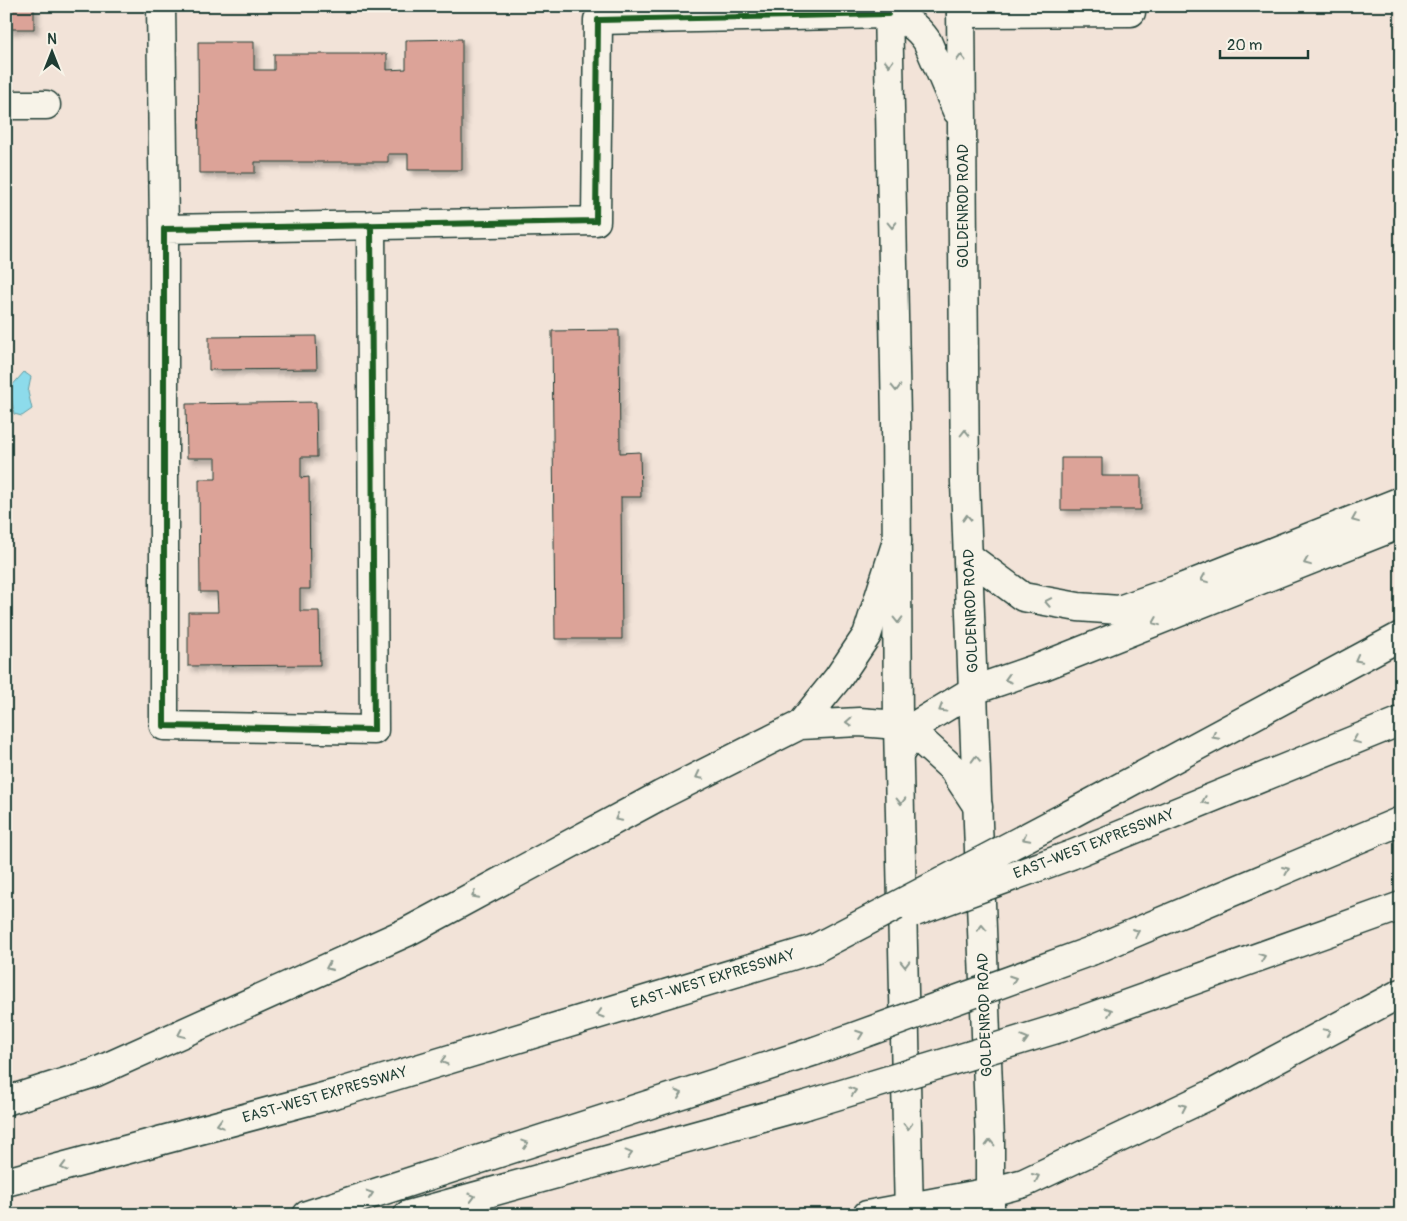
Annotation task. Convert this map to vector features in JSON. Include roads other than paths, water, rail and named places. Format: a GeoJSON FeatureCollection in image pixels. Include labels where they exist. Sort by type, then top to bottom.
{"type":"FeatureCollection","features":[{"type":"Feature","properties":{"kind":"main road"},"geometry":{"type":"LineString","coordinates":[[161,6],[164,229],[164,726],[374,730],[371,225]]}},
{"type":"Feature","properties":{"kind":"main road"},"geometry":{"type":"LineString","coordinates":[[957,9],[1131,12],[1131,6]]}},
{"type":"Feature","properties":{"kind":"main road","name":"GOLDENROD ROAD"},"geometry":{"type":"LineString","coordinates":[[957,9],[963,124],[965,482],[974,690],[990,1203]]}},
{"type":"Feature","properties":{"kind":"main road"},"geometry":{"type":"LineString","coordinates":[[164,229],[596,221],[598,13],[888,10],[909,21],[927,41],[963,124]]}},
{"type":"Feature","properties":{"kind":"main road"},"geometry":{"type":"LineString","coordinates":[[888,10],[897,541],[904,737],[909,1210]]}},
{"type":"Feature","properties":{"kind":"main road"},"geometry":{"type":"LineString","coordinates":[[6,106],[46,105]]}},
{"type":"Feature","properties":{"kind":"main road"},"geometry":{"type":"LineString","coordinates":[[969,557],[1024,597],[1078,607],[1119,610],[1184,587],[1401,501]]}},
{"type":"Feature","properties":{"kind":"main road"},"geometry":{"type":"LineString","coordinates":[[904,737],[921,722],[974,690],[1041,667],[1401,524]]}},
{"type":"Feature","properties":{"kind":"main road"},"geometry":{"type":"LineString","coordinates":[[800,725],[838,678],[867,635],[897,541]]}},
{"type":"Feature","properties":{"kind":"main road"},"geometry":{"type":"LineString","coordinates":[[814,949],[1069,815],[1401,636]]}},
{"type":"Feature","properties":{"kind":"main road","name":"EAST-WEST EXPRESSWAY"},"geometry":{"type":"LineString","coordinates":[[6,1182],[338,1093],[814,949],[1071,855],[1401,721]]}},
{"type":"Feature","properties":{"kind":"main road"},"geometry":{"type":"LineString","coordinates":[[6,1101],[94,1073],[407,932],[668,792],[800,725],[859,722],[904,737],[953,769],[978,807]]}},
{"type":"Feature","properties":{"kind":"main road"},"geometry":{"type":"LineString","coordinates":[[307,1215],[815,1051],[1091,951],[1401,821]]}},
{"type":"Feature","properties":{"kind":"main road"},"geometry":{"type":"LineString","coordinates":[[408,1215],[806,1105],[1063,1027],[1401,906]]}},
{"type":"Feature","properties":{"kind":"main road"},"geometry":{"type":"LineString","coordinates":[[867,1215],[990,1203],[1024,1183],[1210,1095],[1401,993]]}},
{"type":"Feature","properties":{"kind":"water"},"geometry":{"type":"Polygon","coordinates":[[[24,372],[31,377],[28,392],[32,409],[22,416],[14,414],[10,388],[24,372]]]}}]}
